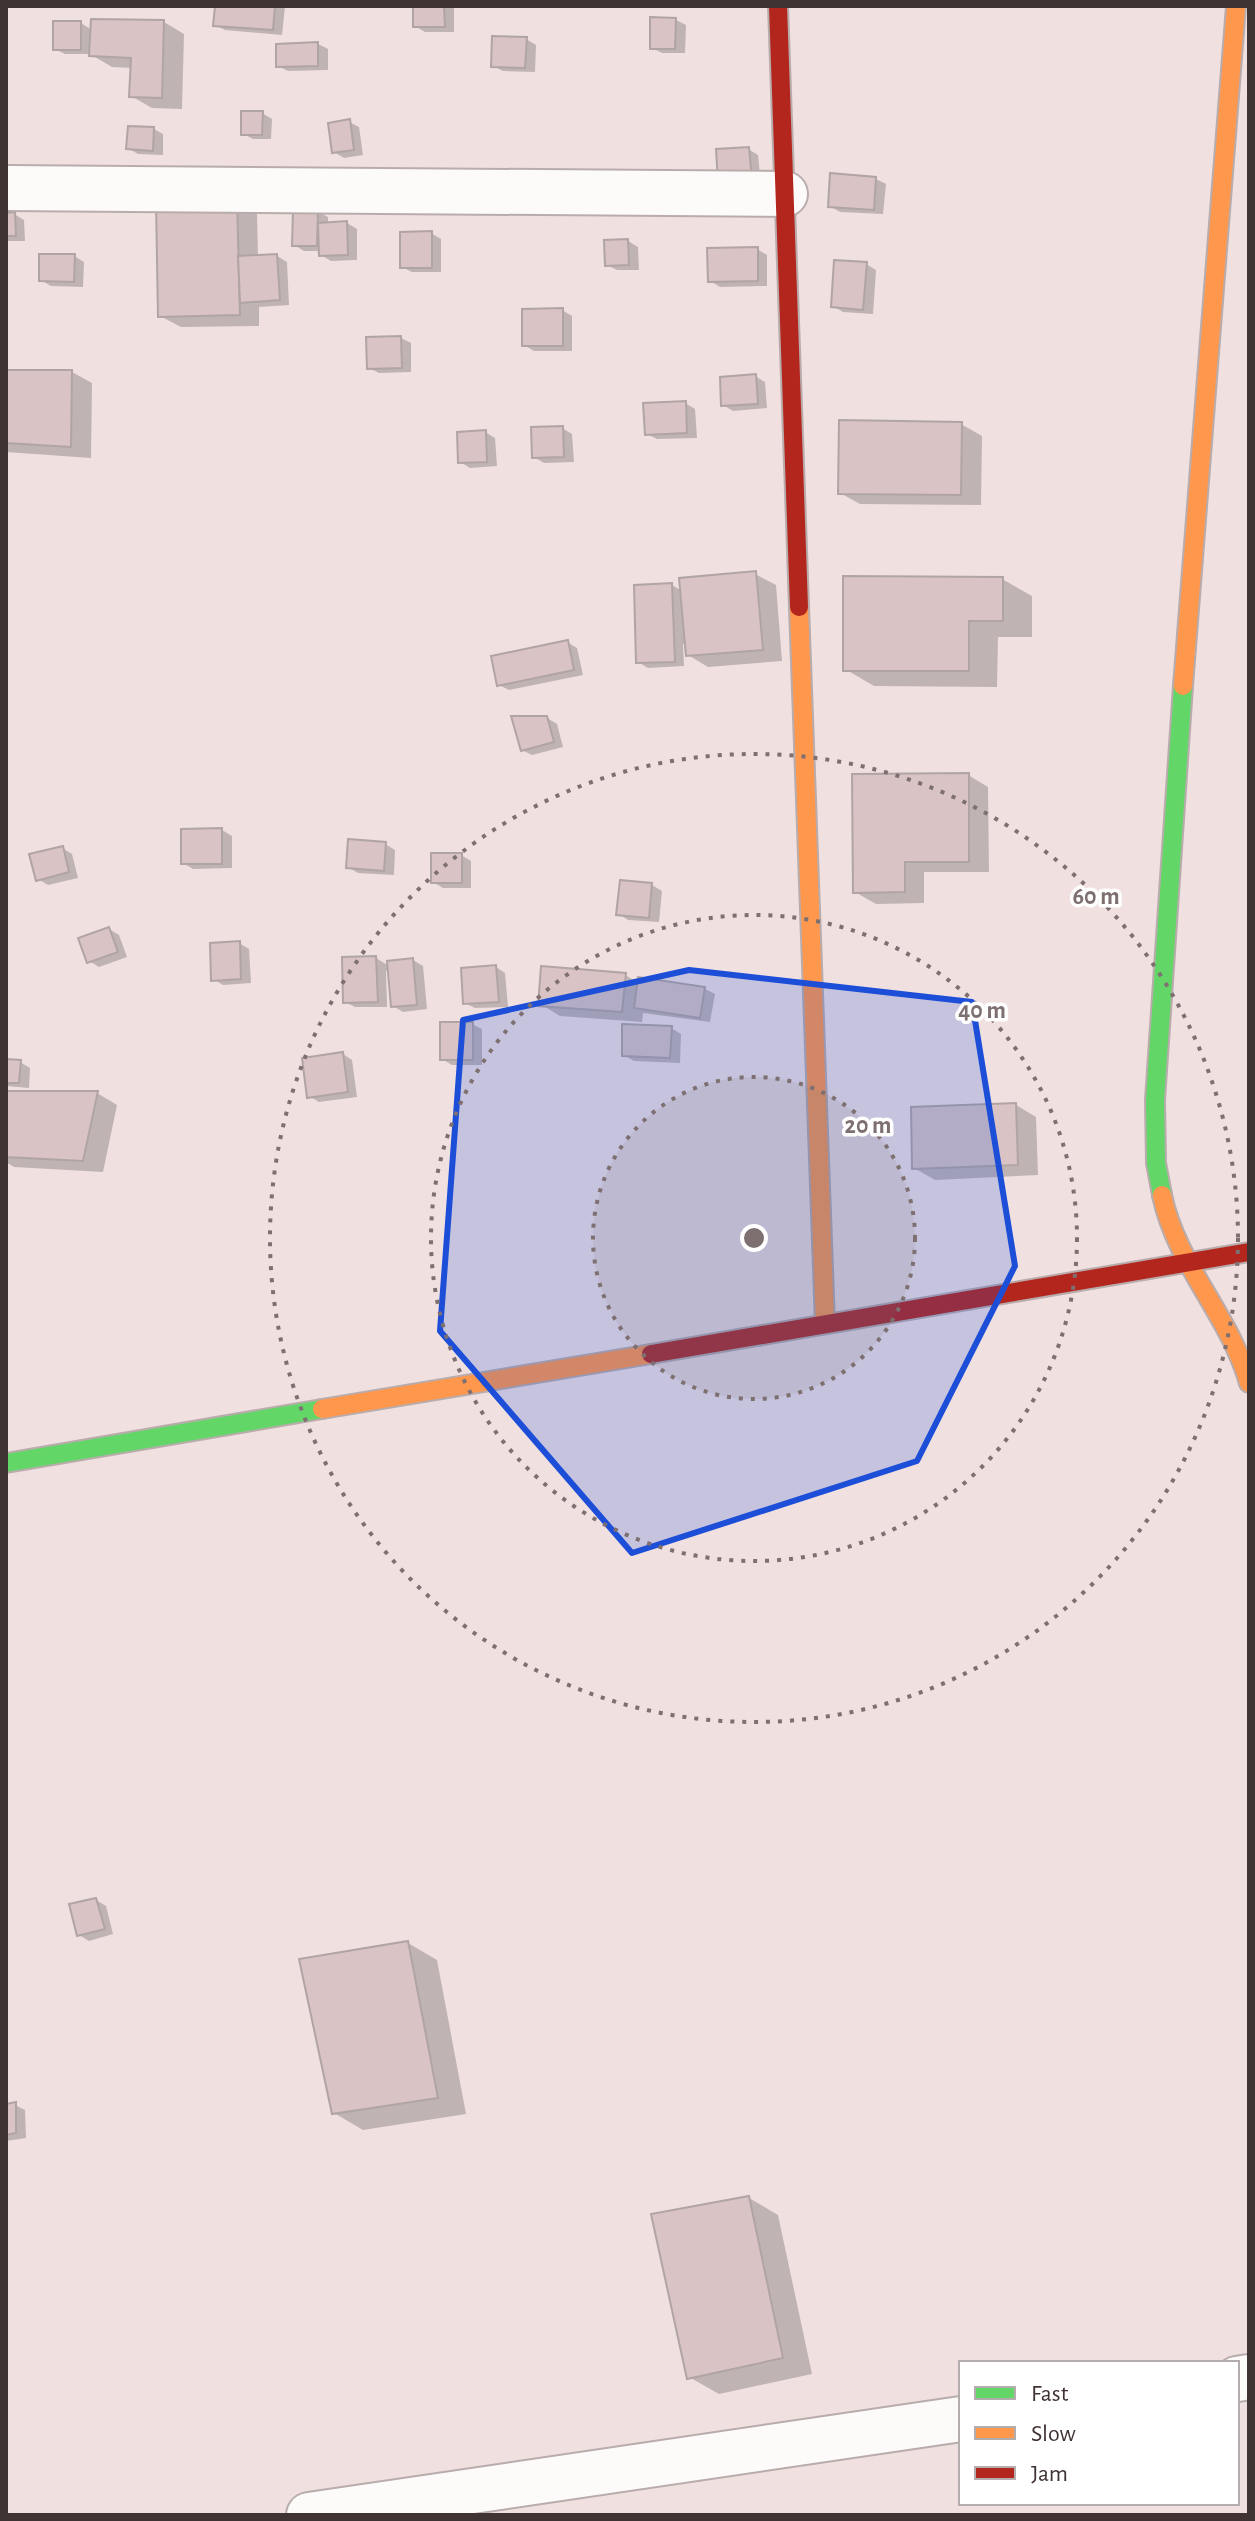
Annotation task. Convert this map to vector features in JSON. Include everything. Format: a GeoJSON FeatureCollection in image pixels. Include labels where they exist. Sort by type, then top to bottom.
{"type":"FeatureCollection","features":[{"type":"Feature","properties":{"kind":"street"},"geometry":{"type":"LineString","coordinates":[[778,6],[825,1324]]}},
{"type":"Feature","properties":{"kind":"street"},"geometry":{"type":"LineString","coordinates":[[1236,6],[1175,789],[1155,1100],[1156,1163],[1166,1215],[1187,1263],[1219,1313],[1243,1362],[1249,1383]]}},
{"type":"Feature","properties":{"kind":"street"},"geometry":{"type":"LineString","coordinates":[[6,188],[785,194]]}},
{"type":"Feature","properties":{"kind":"street"},"geometry":{"type":"LineString","coordinates":[[6,1463],[1249,1252]]}},
{"type":"Feature","properties":{"kind":"street"},"geometry":{"type":"LineString","coordinates":[[309,2515],[959,2419]]}},
{"type":"Feature","properties":{"kind":"highlighted area"},"geometry":{"type":"Polygon","coordinates":[[[689,970],[972,1002],[1015,1266],[917,1461],[632,1553],[440,1331],[463,1020],[689,970]]]}},
{"type":"Feature","properties":{"kind":"building"},"geometry":{"type":"Polygon","coordinates":[[[215,6],[275,6],[273,30],[213,26],[215,6]]]}},
{"type":"Feature","properties":{"kind":"building"},"geometry":{"type":"Polygon","coordinates":[[[413,6],[444,6],[445,27],[413,27],[413,6]]]}},
{"type":"Feature","properties":{"kind":"building"},"geometry":{"type":"Polygon","coordinates":[[[650,17],[676,18],[675,49],[650,49],[650,17]]]}},
{"type":"Feature","properties":{"kind":"building"},"geometry":{"type":"Polygon","coordinates":[[[91,19],[164,20],[162,98],[129,97],[131,58],[89,56],[91,19]]]}},
{"type":"Feature","properties":{"kind":"building"},"geometry":{"type":"Polygon","coordinates":[[[53,21],[81,21],[81,50],[53,50],[53,21]]]}},
{"type":"Feature","properties":{"kind":"building"},"geometry":{"type":"Polygon","coordinates":[[[492,36],[527,37],[525,68],[491,67],[492,36]]]}},
{"type":"Feature","properties":{"kind":"building"},"geometry":{"type":"Polygon","coordinates":[[[318,42],[318,66],[276,67],[276,44],[318,42]]]}},
{"type":"Feature","properties":{"kind":"building"},"geometry":{"type":"Polygon","coordinates":[[[241,111],[263,111],[262,135],[241,135],[241,111]]]}},
{"type":"Feature","properties":{"kind":"building"},"geometry":{"type":"Polygon","coordinates":[[[350,119],[354,150],[332,153],[328,123],[350,119]]]}},
{"type":"Feature","properties":{"kind":"building"},"geometry":{"type":"Polygon","coordinates":[[[128,126],[154,127],[153,151],[126,149],[128,126]]]}},
{"type":"Feature","properties":{"kind":"building"},"geometry":{"type":"Polygon","coordinates":[[[749,147],[752,180],[718,183],[716,149],[749,147]]]}},
{"type":"Feature","properties":{"kind":"building"},"geometry":{"type":"Polygon","coordinates":[[[830,173],[876,177],[874,210],[828,207],[830,173]]]}},
{"type":"Feature","properties":{"kind":"building"},"geometry":{"type":"Polygon","coordinates":[[[237,199],[240,315],[158,317],[156,201],[237,199]]]}},
{"type":"Feature","properties":{"kind":"building"},"geometry":{"type":"Polygon","coordinates":[[[293,210],[318,210],[317,246],[292,246],[293,210]]]}},
{"type":"Feature","properties":{"kind":"building"},"geometry":{"type":"Polygon","coordinates":[[[15,212],[16,236],[6,236],[6,213],[15,212]]]}},
{"type":"Feature","properties":{"kind":"building"},"geometry":{"type":"Polygon","coordinates":[[[347,221],[348,255],[319,256],[318,223],[347,221]]]}},
{"type":"Feature","properties":{"kind":"building"},"geometry":{"type":"Polygon","coordinates":[[[432,231],[432,268],[400,268],[400,232],[432,231]]]}},
{"type":"Feature","properties":{"kind":"building"},"geometry":{"type":"Polygon","coordinates":[[[628,239],[629,265],[605,266],[604,240],[628,239]]]}},
{"type":"Feature","properties":{"kind":"building"},"geometry":{"type":"Polygon","coordinates":[[[758,247],[758,281],[708,282],[707,248],[758,247]]]}},
{"type":"Feature","properties":{"kind":"building"},"geometry":{"type":"Polygon","coordinates":[[[39,254],[75,254],[74,282],[39,281],[39,254]]]}},
{"type":"Feature","properties":{"kind":"building"},"geometry":{"type":"Polygon","coordinates":[[[277,254],[280,300],[240,303],[238,256],[277,254]]]}},
{"type":"Feature","properties":{"kind":"building"},"geometry":{"type":"Polygon","coordinates":[[[834,260],[867,262],[863,310],[831,307],[834,260]]]}},
{"type":"Feature","properties":{"kind":"building"},"geometry":{"type":"Polygon","coordinates":[[[563,308],[563,346],[522,346],[522,309],[563,308]]]}},
{"type":"Feature","properties":{"kind":"building"},"geometry":{"type":"Polygon","coordinates":[[[401,336],[402,368],[367,369],[366,337],[401,336]]]}},
{"type":"Feature","properties":{"kind":"building"},"geometry":{"type":"Polygon","coordinates":[[[6,370],[72,370],[71,447],[6,443],[6,370]]]}},
{"type":"Feature","properties":{"kind":"building"},"geometry":{"type":"Polygon","coordinates":[[[756,374],[758,404],[721,406],[720,377],[756,374]]]}},
{"type":"Feature","properties":{"kind":"building"},"geometry":{"type":"Polygon","coordinates":[[[686,401],[687,433],[645,435],[643,403],[686,401]]]}},
{"type":"Feature","properties":{"kind":"building"},"geometry":{"type":"Polygon","coordinates":[[[839,420],[962,422],[961,495],[838,494],[839,420]]]}},
{"type":"Feature","properties":{"kind":"building"},"geometry":{"type":"Polygon","coordinates":[[[563,426],[564,457],[532,458],[531,427],[563,426]]]}},
{"type":"Feature","properties":{"kind":"building"},"geometry":{"type":"Polygon","coordinates":[[[486,430],[487,462],[458,463],[457,432],[486,430]]]}},
{"type":"Feature","properties":{"kind":"building"},"geometry":{"type":"Polygon","coordinates":[[[756,571],[763,650],[686,656],[679,578],[756,571]]]}},
{"type":"Feature","properties":{"kind":"building"},"geometry":{"type":"Polygon","coordinates":[[[843,576],[1003,577],[1003,621],[969,621],[969,671],[843,671],[843,576]]]}},
{"type":"Feature","properties":{"kind":"building"},"geometry":{"type":"Polygon","coordinates":[[[672,583],[675,662],[636,663],[634,585],[672,583]]]}},
{"type":"Feature","properties":{"kind":"building"},"geometry":{"type":"Polygon","coordinates":[[[568,640],[574,670],[497,686],[491,656],[568,640]]]}},
{"type":"Feature","properties":{"kind":"building"},"geometry":{"type":"Polygon","coordinates":[[[511,716],[547,716],[554,742],[521,751],[511,716]]]}},
{"type":"Feature","properties":{"kind":"building"},"geometry":{"type":"Polygon","coordinates":[[[969,773],[969,862],[905,862],[905,892],[853,893],[852,774],[969,773]]]}},
{"type":"Feature","properties":{"kind":"building"},"geometry":{"type":"Polygon","coordinates":[[[222,828],[222,864],[181,864],[181,829],[222,828]]]}},
{"type":"Feature","properties":{"kind":"building"},"geometry":{"type":"Polygon","coordinates":[[[348,839],[386,842],[384,871],[346,868],[348,839]]]}},
{"type":"Feature","properties":{"kind":"building"},"geometry":{"type":"Polygon","coordinates":[[[63,846],[69,872],[36,881],[29,854],[63,846]]]}},
{"type":"Feature","properties":{"kind":"building"},"geometry":{"type":"Polygon","coordinates":[[[431,853],[462,853],[462,883],[431,883],[431,853]]]}},
{"type":"Feature","properties":{"kind":"building"},"geometry":{"type":"Polygon","coordinates":[[[620,880],[652,883],[649,918],[616,915],[620,880]]]}},
{"type":"Feature","properties":{"kind":"building"},"geometry":{"type":"Polygon","coordinates":[[[109,927],[118,952],[87,963],[78,938],[109,927]]]}},
{"type":"Feature","properties":{"kind":"building"},"geometry":{"type":"Polygon","coordinates":[[[240,941],[241,979],[211,981],[210,943],[240,941]]]}},
{"type":"Feature","properties":{"kind":"building"},"geometry":{"type":"Polygon","coordinates":[[[376,956],[378,1002],[343,1003],[342,957],[376,956]]]}},
{"type":"Feature","properties":{"kind":"building"},"geometry":{"type":"Polygon","coordinates":[[[413,958],[417,1005],[391,1007],[387,961],[413,958]]]}},
{"type":"Feature","properties":{"kind":"building"},"geometry":{"type":"Polygon","coordinates":[[[496,965],[499,1002],[463,1004],[461,968],[496,965]]]}},
{"type":"Feature","properties":{"kind":"building"},"geometry":{"type":"Polygon","coordinates":[[[541,966],[626,973],[622,1012],[538,1006],[541,966]]]}},
{"type":"Feature","properties":{"kind":"building"},"geometry":{"type":"Polygon","coordinates":[[[638,977],[705,987],[700,1018],[634,1008],[638,977]]]}},
{"type":"Feature","properties":{"kind":"building"},"geometry":{"type":"Polygon","coordinates":[[[440,1022],[473,1022],[473,1060],[440,1060],[440,1022]]]}},
{"type":"Feature","properties":{"kind":"building"},"geometry":{"type":"Polygon","coordinates":[[[622,1024],[672,1026],[670,1058],[622,1056],[622,1024]]]}},
{"type":"Feature","properties":{"kind":"building"},"geometry":{"type":"Polygon","coordinates":[[[343,1052],[348,1092],[307,1098],[302,1058],[343,1052]]]}},
{"type":"Feature","properties":{"kind":"building"},"geometry":{"type":"Polygon","coordinates":[[[6,1059],[21,1060],[19,1083],[6,1083],[6,1059]]]}},
{"type":"Feature","properties":{"kind":"building"},"geometry":{"type":"Polygon","coordinates":[[[6,1091],[98,1091],[83,1161],[6,1157],[6,1091]]]}},
{"type":"Feature","properties":{"kind":"building"},"geometry":{"type":"Polygon","coordinates":[[[1016,1103],[1018,1165],[912,1169],[911,1107],[1016,1103]]]}},
{"type":"Feature","properties":{"kind":"building"},"geometry":{"type":"Polygon","coordinates":[[[96,1898],[105,1929],[77,1936],[69,1904],[96,1898]]]}},
{"type":"Feature","properties":{"kind":"building"},"geometry":{"type":"Polygon","coordinates":[[[408,1941],[438,2098],[332,2114],[299,1959],[408,1941]]]}},
{"type":"Feature","properties":{"kind":"building"},"geometry":{"type":"Polygon","coordinates":[[[16,2102],[16,2133],[6,2135],[6,2104],[16,2102]]]}},
{"type":"Feature","properties":{"kind":"building"},"geometry":{"type":"Polygon","coordinates":[[[749,2196],[783,2358],[687,2379],[651,2214],[749,2196]]]}},
{"type":"Feature","properties":{"kind":"traffic: fast"},"geometry":{"type":"LineString","coordinates":[[1162,1195],[1156,1163],[1155,1100],[1183,686]]}},
{"type":"Feature","properties":{"kind":"traffic: fast"},"geometry":{"type":"LineString","coordinates":[[6,1463],[322,1409]]}},
{"type":"Feature","properties":{"kind":"traffic: slow"},"geometry":{"type":"LineString","coordinates":[[1183,686],[1236,6]]}},
{"type":"Feature","properties":{"kind":"traffic: slow"},"geometry":{"type":"LineString","coordinates":[[799,607],[825,1324]]}},
{"type":"Feature","properties":{"kind":"traffic: slow"},"geometry":{"type":"LineString","coordinates":[[1162,1195],[1179,1244],[1229,1335],[1249,1383]]}},
{"type":"Feature","properties":{"kind":"traffic: slow"},"geometry":{"type":"LineString","coordinates":[[322,1409],[651,1354]]}},
{"type":"Feature","properties":{"kind":"traffic: jam"},"geometry":{"type":"LineString","coordinates":[[778,6],[799,607]]}},
{"type":"Feature","properties":{"kind":"traffic: jam"},"geometry":{"type":"LineString","coordinates":[[651,1354],[1249,1252]]}}]}
